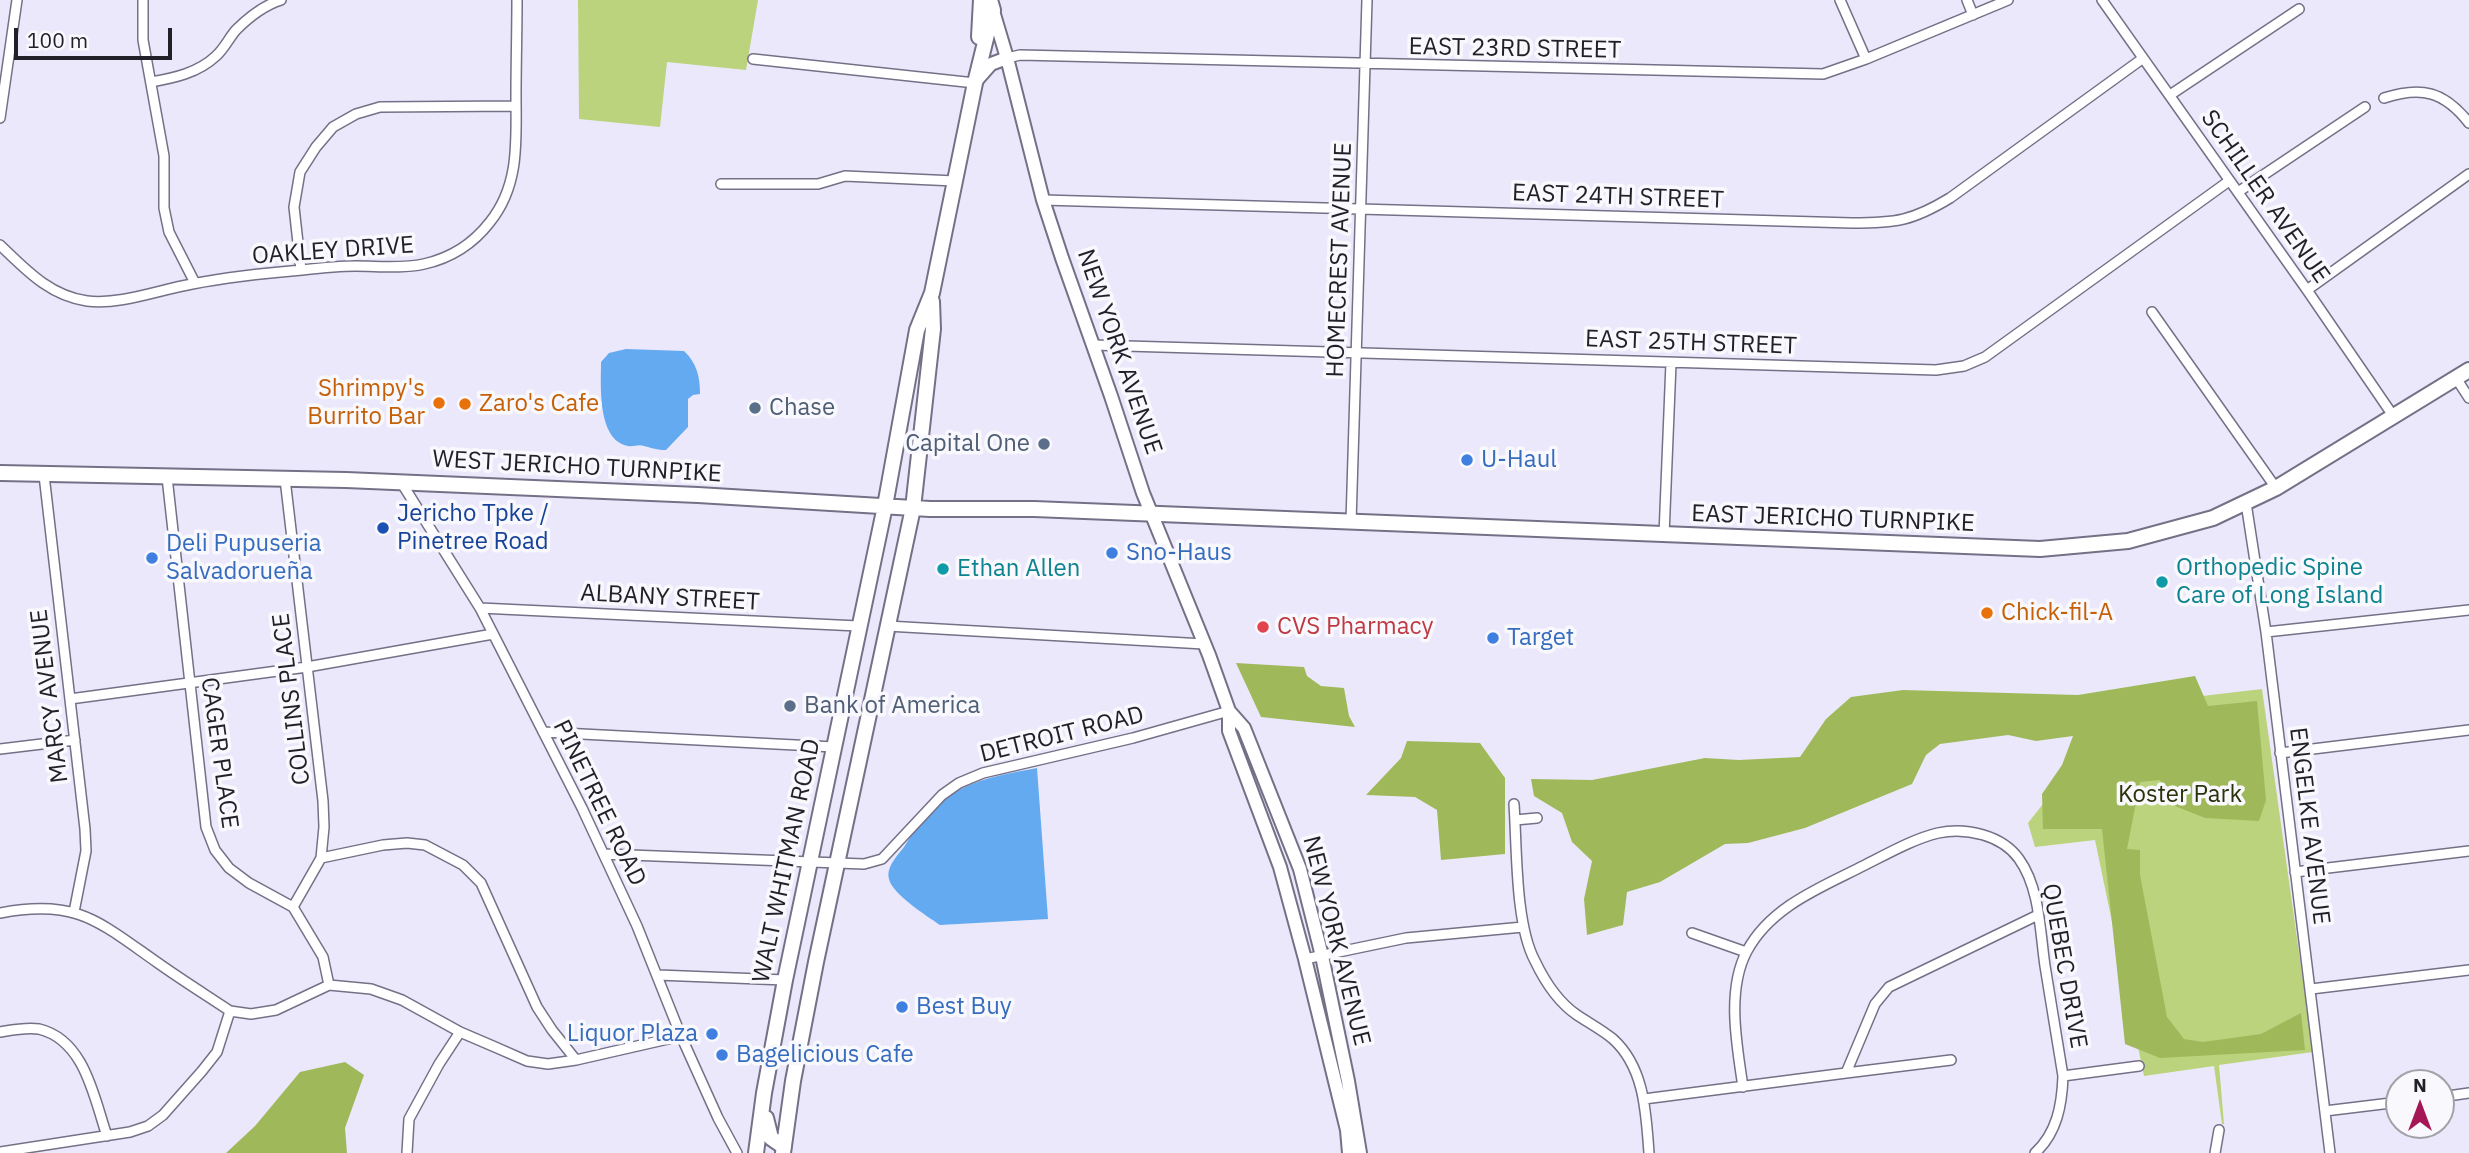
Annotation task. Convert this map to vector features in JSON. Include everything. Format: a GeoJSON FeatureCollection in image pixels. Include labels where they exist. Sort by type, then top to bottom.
{"type":"FeatureCollection","features":[{"type":"Feature","properties":{"kind":"main road","name":"WALT WHITMAN ROAD"},"geometry":{"type":"LineString","coordinates":[[975,83],[981,0]]}},
{"type":"Feature","properties":{"kind":"main road","name":"WALT WHITMAN ROAD"},"geometry":{"type":"LineString","coordinates":[[760,1152],[764,1093],[785,980],[885,506],[918,330],[932,293],[991,5]]}},
{"type":"Feature","properties":{"kind":"main road","name":"WALT WHITMAN ROAD"},"geometry":{"type":"LineString","coordinates":[[783,1150],[793,1082],[836,864],[913,508],[933,329],[932,293]]}},
{"type":"Feature","properties":{"kind":"main road","name":"EAST JERICHO TURNPIKE"},"geometry":{"type":"LineString","coordinates":[[1151,514],[1932,546],[2071,548],[2127,541],[2213,518],[2277,488],[2469,370]]}},
{"type":"Feature","properties":{"kind":"main road","name":"WEST JERICHO TURNPIKE"},"geometry":{"type":"LineString","coordinates":[[0,474],[401,482],[913,508],[1151,514]]}},
{"type":"Feature","properties":{"kind":"main road"},"geometry":{"type":"LineString","coordinates":[[764,1093],[769,1135],[783,1150]]}},
{"type":"Feature","properties":{"kind":"street"},"geometry":{"type":"LineString","coordinates":[[0,118],[17,0]]}},
{"type":"Feature","properties":{"kind":"street"},"geometry":{"type":"LineString","coordinates":[[143,0],[143,40],[164,156],[164,208],[178,253],[195,283]]}},
{"type":"Feature","properties":{"kind":"street"},"geometry":{"type":"LineString","coordinates":[[151,82],[196,71],[217,56],[237,29],[270,4],[281,0]]}},
{"type":"Feature","properties":{"kind":"street","name":"OAKLEY DRIVE"},"geometry":{"type":"LineString","coordinates":[[0,245],[42,284],[63,295],[88,301],[114,300],[195,283],[301,270],[355,266],[394,267],[423,264],[444,258],[463,248],[492,220],[505,197],[514,169],[517,141],[517,0]]}},
{"type":"Feature","properties":{"kind":"street","name":"HOMECREST AVENUE"},"geometry":{"type":"LineString","coordinates":[[1351,522],[1367,0]]}},
{"type":"Feature","properties":{"kind":"street"},"geometry":{"type":"LineString","coordinates":[[1840,0],[1866,59]]}},
{"type":"Feature","properties":{"kind":"street"},"geometry":{"type":"LineString","coordinates":[[1968,0],[1973,15]]}},
{"type":"Feature","properties":{"kind":"street","name":"EAST 23RD STREET"},"geometry":{"type":"LineString","coordinates":[[1007,58],[1020,55],[1823,74],[2008,0]]}},
{"type":"Feature","properties":{"kind":"street","name":"SCHILLER AVENUE"},"geometry":{"type":"LineString","coordinates":[[2102,0],[2394,417]]}},
{"type":"Feature","properties":{"kind":"street","name":"NEW YORK AVENUE"},"geometry":{"type":"LineString","coordinates":[[991,5],[1043,200],[1151,514],[1229,711],[1244,728],[1300,869],[1322,956],[1360,1153]]}},
{"type":"Feature","properties":{"kind":"street"},"geometry":{"type":"LineString","coordinates":[[2170,95],[2300,9]]}},
{"type":"Feature","properties":{"kind":"street"},"geometry":{"type":"LineString","coordinates":[[753,59],[975,83],[991,64],[1007,58]]}},
{"type":"Feature","properties":{"kind":"street","name":"EAST 24TH STREET"},"geometry":{"type":"LineString","coordinates":[[1043,200],[1852,223],[1907,220],[1950,198],[2142,60]]}},
{"type":"Feature","properties":{"kind":"street"},"geometry":{"type":"LineString","coordinates":[[2384,98],[2403,92],[2436,94],[2469,123]]}},
{"type":"Feature","properties":{"kind":"street"},"geometry":{"type":"LineString","coordinates":[[301,270],[294,207],[300,173],[316,147],[333,127],[356,114],[380,107],[516,106]]}},
{"type":"Feature","properties":{"kind":"street"},"geometry":{"type":"LineString","coordinates":[[2238,192],[2365,107]]}},
{"type":"Feature","properties":{"kind":"street"},"geometry":{"type":"LineString","coordinates":[[2307,290],[2469,174]]}},
{"type":"Feature","properties":{"kind":"street"},"geometry":{"type":"LineString","coordinates":[[721,184],[818,184],[845,176],[955,181]]}},
{"type":"Feature","properties":{"kind":"street","name":"EAST 25TH STREET"},"geometry":{"type":"LineString","coordinates":[[1093,345],[1936,370],[1964,366],[1985,357],[2228,181]]}},
{"type":"Feature","properties":{"kind":"street"},"geometry":{"type":"LineString","coordinates":[[2152,312],[2277,488]]}},
{"type":"Feature","properties":{"kind":"street"},"geometry":{"type":"LineString","coordinates":[[1664,535],[1671,363]]}},
{"type":"Feature","properties":{"kind":"street"},"geometry":{"type":"LineString","coordinates":[[2456,378],[2469,398]]}},
{"type":"Feature","properties":{"kind":"street","name":"MARCY AVENUE"},"geometry":{"type":"LineString","coordinates":[[44,475],[86,851],[74,912]]}},
{"type":"Feature","properties":{"kind":"street","name":"CAGER PLACE"},"geometry":{"type":"LineString","coordinates":[[167,477],[206,827],[215,850],[229,868],[293,906],[324,957],[328,985]]}},
{"type":"Feature","properties":{"kind":"street","name":"COLLINS PLACE"},"geometry":{"type":"LineString","coordinates":[[285,479],[324,801],[321,858],[293,906]]}},
{"type":"Feature","properties":{"kind":"street","name":"PINETREE ROAD"},"geometry":{"type":"LineString","coordinates":[[401,482],[480,608],[543,732],[604,854],[658,975],[681,1036],[737,1153]]}},
{"type":"Feature","properties":{"kind":"street","name":"ENGELKE AVENUE"},"geometry":{"type":"LineString","coordinates":[[2246,503],[2266,632],[2330,1153]]}},
{"type":"Feature","properties":{"kind":"street","name":"ALBANY STREET"},"geometry":{"type":"LineString","coordinates":[[480,608],[858,626]]}},
{"type":"Feature","properties":{"kind":"street"},"geometry":{"type":"LineString","coordinates":[[2266,632],[2469,610]]}},
{"type":"Feature","properties":{"kind":"street"},"geometry":{"type":"LineString","coordinates":[[887,626],[1204,645]]}},
{"type":"Feature","properties":{"kind":"street"},"geometry":{"type":"LineString","coordinates":[[70,699],[307,667],[493,634]]}},
{"type":"Feature","properties":{"kind":"street","name":"NEW YORK AVENUE"},"geometry":{"type":"LineString","coordinates":[[1229,711],[1229,732],[1280,867],[1305,959],[1347,1130],[1349,1153]]}},
{"type":"Feature","properties":{"kind":"street","name":"DETROIT ROAD"},"geometry":{"type":"LineString","coordinates":[[604,854],[864,864],[882,859],[943,794],[959,783],[983,773],[1133,738],[1229,711]]}},
{"type":"Feature","properties":{"kind":"street"},"geometry":{"type":"LineString","coordinates":[[2280,753],[2469,730]]}},
{"type":"Feature","properties":{"kind":"street"},"geometry":{"type":"LineString","coordinates":[[543,732],[834,747]]}},
{"type":"Feature","properties":{"kind":"street"},"geometry":{"type":"LineString","coordinates":[[0,749],[75,740]]}},
{"type":"Feature","properties":{"kind":"street"},"geometry":{"type":"LineString","coordinates":[[1514,803],[1523,927],[1533,958],[1557,998],[1614,1040],[1627,1057],[1644,1099],[1649,1153]]}},
{"type":"Feature","properties":{"kind":"street"},"geometry":{"type":"LineString","coordinates":[[1515,820],[1537,818]]}},
{"type":"Feature","properties":{"kind":"street","name":"QUEBEC DRIVE"},"geometry":{"type":"LineString","coordinates":[[1743,1087],[1735,1015],[1735,988],[1746,952],[1763,929],[1783,910],[1805,895],[1881,857],[1937,833],[1959,831],[1980,834],[2002,842],[2019,858],[2028,874],[2038,915],[2063,1076],[2062,1101],[2055,1125],[2035,1153]]}},
{"type":"Feature","properties":{"kind":"street"},"geometry":{"type":"LineString","coordinates":[[321,858],[407,842],[425,845],[463,864],[481,883],[537,1007],[576,1060]]}},
{"type":"Feature","properties":{"kind":"street"},"geometry":{"type":"LineString","coordinates":[[2295,872],[2469,851]]}},
{"type":"Feature","properties":{"kind":"street"},"geometry":{"type":"LineString","coordinates":[[0,913],[36,908],[74,912],[99,922],[230,1011],[251,1014],[276,1010],[328,985],[371,989],[402,1000],[460,1032],[527,1061],[548,1064],[681,1036]]}},
{"type":"Feature","properties":{"kind":"street"},"geometry":{"type":"LineString","coordinates":[[1846,1073],[1872,1008],[1889,987],[2038,915]]}},
{"type":"Feature","properties":{"kind":"street"},"geometry":{"type":"LineString","coordinates":[[1305,959],[1406,938],[1523,927]]}},
{"type":"Feature","properties":{"kind":"street"},"geometry":{"type":"LineString","coordinates":[[1692,933],[1746,952]]}},
{"type":"Feature","properties":{"kind":"street"},"geometry":{"type":"LineString","coordinates":[[2311,989],[2469,970]]}},
{"type":"Feature","properties":{"kind":"street"},"geometry":{"type":"LineString","coordinates":[[658,975],[785,980]]}},
{"type":"Feature","properties":{"kind":"street"},"geometry":{"type":"LineString","coordinates":[[0,1152],[130,1132],[148,1126],[163,1115],[217,1052],[230,1011]]}},
{"type":"Feature","properties":{"kind":"street"},"geometry":{"type":"LineString","coordinates":[[0,1032],[37,1029],[56,1036],[71,1049],[84,1068],[107,1136]]}},
{"type":"Feature","properties":{"kind":"street"},"geometry":{"type":"LineString","coordinates":[[407,1153],[409,1119],[460,1032]]}},
{"type":"Feature","properties":{"kind":"street"},"geometry":{"type":"LineString","coordinates":[[1644,1099],[1951,1060]]}},
{"type":"Feature","properties":{"kind":"street"},"geometry":{"type":"LineString","coordinates":[[2063,1076],[2139,1066]]}},
{"type":"Feature","properties":{"kind":"street"},"geometry":{"type":"LineString","coordinates":[[2325,1111],[2385,1104]]}},
{"type":"Feature","properties":{"kind":"street"},"geometry":{"type":"LineString","coordinates":[[2215,1153],[2219,1130]]}},
{"type":"Feature","properties":{"kind":"street"},"geometry":{"type":"LineString","coordinates":[[737,1153],[760,1152]]}},
{"type":"Feature","properties":{"kind":"green space"},"geometry":{"type":"Polygon","coordinates":[[[578,0],[758,0],[746,70],[667,62],[660,127],[579,119],[578,0]]]}},
{"type":"Feature","properties":{"kind":"green space"},"geometry":{"type":"Polygon","coordinates":[[[1236,663],[1304,667],[1307,676],[1321,686],[1344,688],[1349,716],[1355,727],[1261,717],[1236,663]]]}},
{"type":"Feature","properties":{"kind":"green space"},"geometry":{"type":"Polygon","coordinates":[[[2195,676],[2208,706],[2257,701],[2266,800],[2259,821],[2205,818],[2175,806],[2160,780],[2140,782],[2127,849],[2140,850],[2140,875],[2167,1017],[2184,1039],[2203,1042],[2261,1034],[2301,1013],[2305,1050],[2160,1058],[2125,1044],[2102,829],[2043,829],[2042,794],[2062,765],[2073,736],[2036,741],[2008,735],[1940,744],[1926,755],[1912,784],[1805,828],[1748,843],[1725,844],[1660,882],[1627,892],[1623,925],[1587,935],[1584,899],[1592,861],[1572,842],[1562,813],[1534,796],[1531,779],[1592,780],[1705,758],[1739,760],[1800,757],[1826,719],[1851,697],[1903,690],[2078,695],[2195,676]]]}},
{"type":"Feature","properties":{"kind":"green space","name":"Koster Park"},"geometry":{"type":"Polygon","coordinates":[[[2262,689],[2313,1052],[2219,1065],[2222,1124],[2214,1066],[2144,1076],[2095,840],[2035,847],[2028,823],[2106,724],[2040,715],[2262,689]]]}},
{"type":"Feature","properties":{"kind":"green space"},"geometry":{"type":"Polygon","coordinates":[[[1407,741],[1480,743],[1505,778],[1505,854],[1441,860],[1437,810],[1415,797],[1366,795],[1401,758],[1407,741]]]}},
{"type":"Feature","properties":{"kind":"green space"},"geometry":{"type":"Polygon","coordinates":[[[345,1062],[364,1075],[345,1128],[347,1153],[226,1153],[255,1126],[300,1072],[345,1062]]]}},
{"type":"Feature","properties":{"kind":"water"},"geometry":{"type":"Polygon","coordinates":[[[626,349],[684,351],[697,371],[700,394],[688,399],[688,427],[666,450],[642,445],[628,446],[618,442],[606,423],[601,397],[601,362],[609,353],[626,349]]]}},
{"type":"Feature","properties":{"kind":"water"},"geometry":{"type":"Polygon","coordinates":[[[1037,768],[1048,919],[940,925],[896,891],[888,875],[891,866],[931,810],[944,799],[972,784],[1037,768]]]}},
{"type":"Feature","properties":{"kind":"place","name":"Shrimpy's Burrito Bar"},"geometry":{"type":"Point","coordinates":[439,403]}},
{"type":"Feature","properties":{"kind":"place","name":"Zaro's Cafe"},"geometry":{"type":"Point","coordinates":[465,404]}},
{"type":"Feature","properties":{"kind":"place","name":"Chase"},"geometry":{"type":"Point","coordinates":[755,408]}},
{"type":"Feature","properties":{"kind":"place","name":"Capital One"},"geometry":{"type":"Point","coordinates":[1044,444]}},
{"type":"Feature","properties":{"kind":"place","name":"U-Haul"},"geometry":{"type":"Point","coordinates":[1467,460]}},
{"type":"Feature","properties":{"kind":"place","name":"Jericho Tpke / Pinetree Road"},"geometry":{"type":"Point","coordinates":[383,528]}},
{"type":"Feature","properties":{"kind":"place","name":"Sno-Haus"},"geometry":{"type":"Point","coordinates":[1112,553]}},
{"type":"Feature","properties":{"kind":"place","name":"Deli Pupuseria Salvadorueña"},"geometry":{"type":"Point","coordinates":[152,558]}},
{"type":"Feature","properties":{"kind":"place","name":"Ethan Allen"},"geometry":{"type":"Point","coordinates":[943,569]}},
{"type":"Feature","properties":{"kind":"place","name":"Orthopedic Spine Care of Long Island"},"geometry":{"type":"Point","coordinates":[2162,582]}},
{"type":"Feature","properties":{"kind":"place","name":"Chick-fil-A"},"geometry":{"type":"Point","coordinates":[1987,613]}},
{"type":"Feature","properties":{"kind":"place","name":"CVS Pharmacy"},"geometry":{"type":"Point","coordinates":[1263,627]}},
{"type":"Feature","properties":{"kind":"place","name":"Target"},"geometry":{"type":"Point","coordinates":[1493,638]}},
{"type":"Feature","properties":{"kind":"place","name":"Bank of America"},"geometry":{"type":"Point","coordinates":[790,706]}},
{"type":"Feature","properties":{"kind":"place","name":"Best Buy"},"geometry":{"type":"Point","coordinates":[902,1007]}},
{"type":"Feature","properties":{"kind":"place","name":"Liquor Plaza"},"geometry":{"type":"Point","coordinates":[712,1034]}},
{"type":"Feature","properties":{"kind":"place","name":"Bagelicious Cafe"},"geometry":{"type":"Point","coordinates":[722,1055]}}]}
